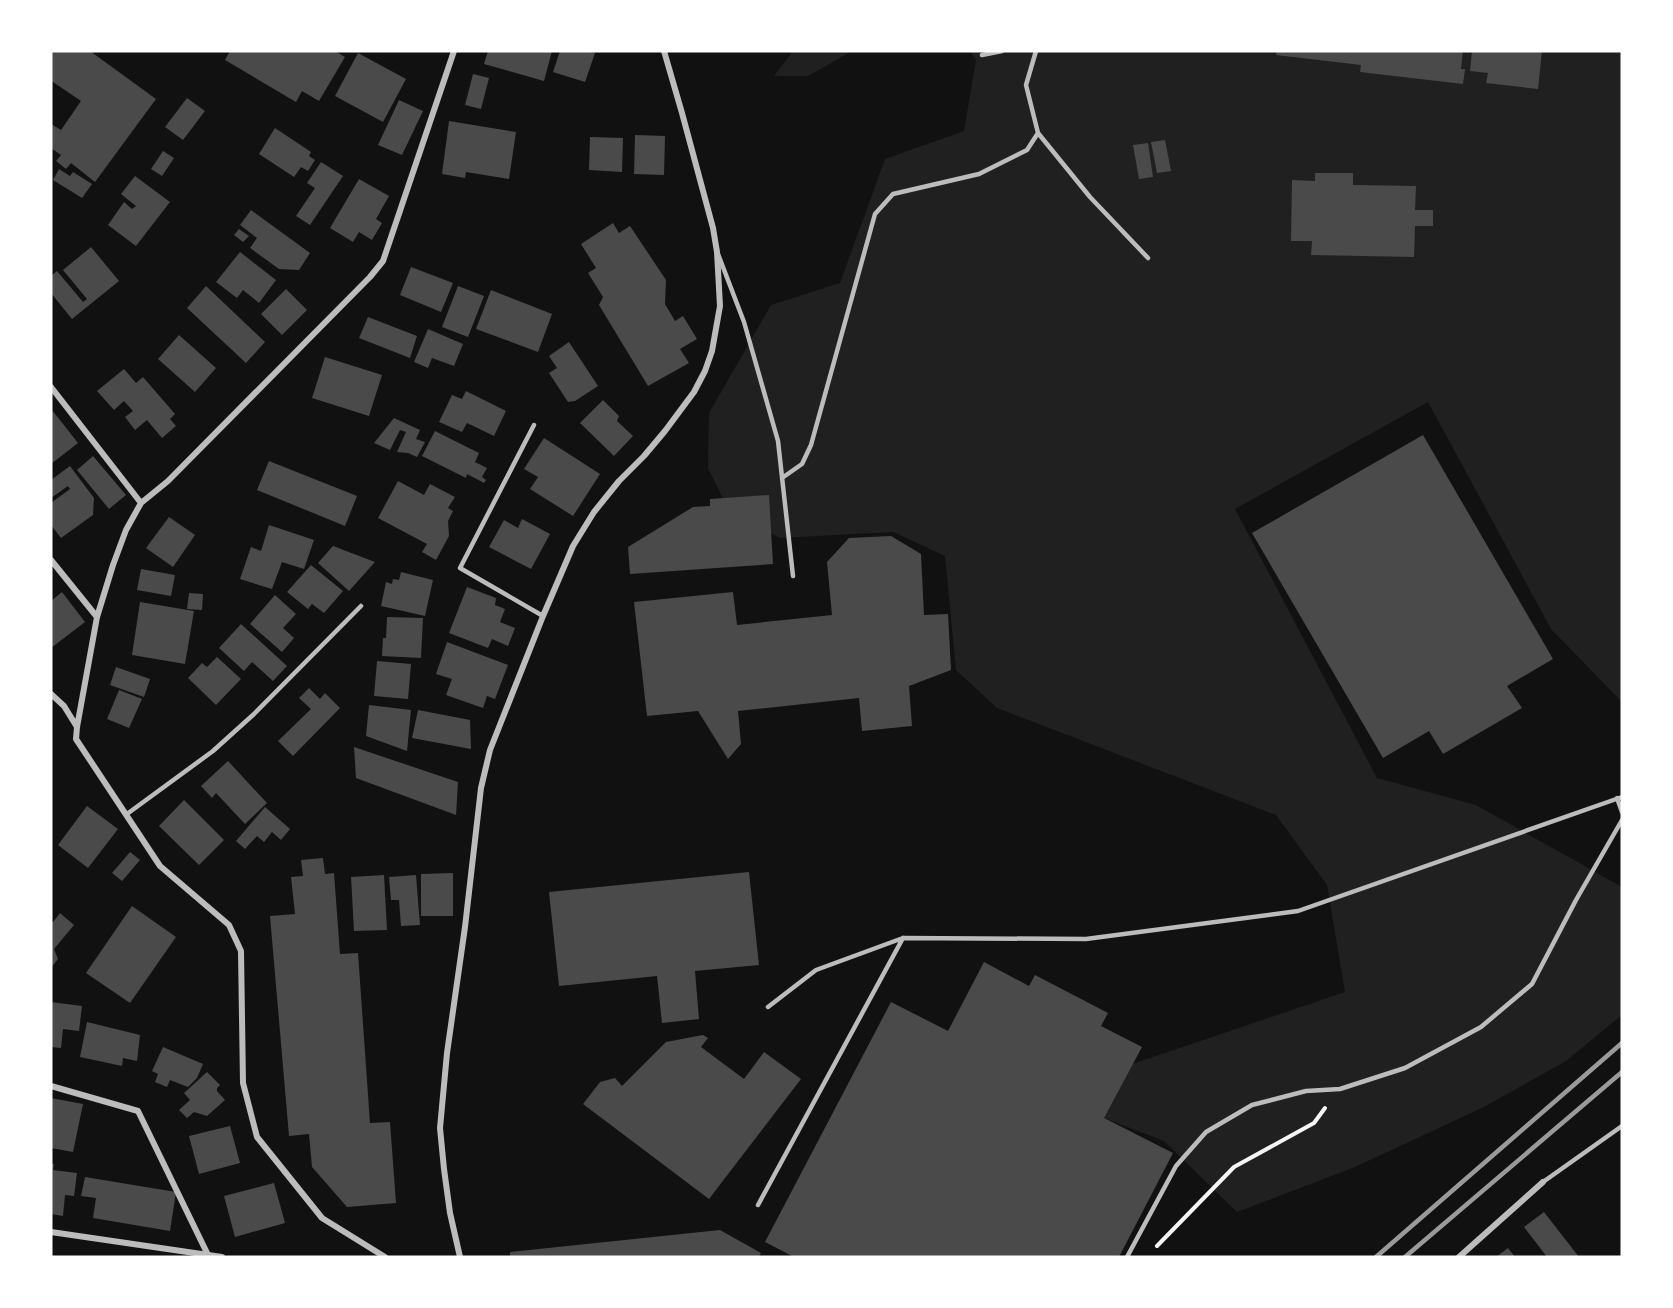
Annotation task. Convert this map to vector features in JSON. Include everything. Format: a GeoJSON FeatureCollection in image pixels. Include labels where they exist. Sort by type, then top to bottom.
{"type":"FeatureCollection","features":[{"type":"Feature","properties":{"kind":"street"},"geometry":{"type":"LineString","coordinates":[[385,1257],[322,1218],[257,1137],[243,1083],[241,951],[229,926],[160,866],[76,739],[97,617],[126,530],[141,503],[184,465],[370,277],[382,261],[454,51]]}},
{"type":"Feature","properties":{"kind":"street"},"geometry":{"type":"LineString","coordinates":[[460,1257],[450,1213],[440,1128],[448,1041],[465,927],[481,788],[490,750],[573,546],[594,512],[644,456],[694,392],[712,351],[720,306],[717,252],[710,217],[664,51]]}},
{"type":"Feature","properties":{"kind":"street"},"geometry":{"type":"LineString","coordinates":[[51,387],[141,503]]}},
{"type":"Feature","properties":{"kind":"street"},"geometry":{"type":"LineString","coordinates":[[51,560],[97,617]]}},
{"type":"Feature","properties":{"kind":"street"},"geometry":{"type":"LineString","coordinates":[[51,694],[64,706],[77,727]]}},
{"type":"Feature","properties":{"kind":"street"},"geometry":{"type":"LineString","coordinates":[[51,1086],[138,1111],[208,1255]]}},
{"type":"Feature","properties":{"kind":"street"},"geometry":{"type":"LineString","coordinates":[[1461,1256],[1543,1182]]}},
{"type":"Feature","properties":{"kind":"street"},"geometry":{"type":"LineString","coordinates":[[51,1233],[222,1257]]}},
{"type":"Feature","properties":{"kind":"lane"},"geometry":{"type":"LineString","coordinates":[[982,55],[1002,51]]}},
{"type":"Feature","properties":{"kind":"lane"},"geometry":{"type":"LineString","coordinates":[[1036,51],[1026,85],[1038,132],[1090,197],[1148,258]]}},
{"type":"Feature","properties":{"kind":"lane"},"geometry":{"type":"LineString","coordinates":[[782,478],[802,464],[811,445],[875,214],[893,194],[979,174],[1027,150],[1038,132]]}},
{"type":"Feature","properties":{"kind":"lane"},"geometry":{"type":"LineString","coordinates":[[717,252],[744,322],[778,441],[793,576]]}},
{"type":"Feature","properties":{"kind":"lane"},"geometry":{"type":"LineString","coordinates":[[534,425],[460,568],[543,616]]}},
{"type":"Feature","properties":{"kind":"lane"},"geometry":{"type":"LineString","coordinates":[[127,814],[221,743],[254,714],[361,606]]}},
{"type":"Feature","properties":{"kind":"lane"},"geometry":{"type":"LineString","coordinates":[[768,1007],[816,970],[903,938],[1086,939],[1298,911],[1619,798],[1622,812]]}},
{"type":"Feature","properties":{"kind":"lane"},"geometry":{"type":"LineString","coordinates":[[1127,1257],[1176,1166],[1206,1131],[1252,1105],[1306,1091],[1340,1089],[1405,1068],[1481,1028],[1532,984],[1576,900],[1622,820]]}},
{"type":"Feature","properties":{"kind":"lane"},"geometry":{"type":"LineString","coordinates":[[758,1205],[903,938]]}},
{"type":"Feature","properties":{"kind":"lane"},"geometry":{"type":"LineString","coordinates":[[1543,1182],[1621,1128]]}},
{"type":"Feature","properties":{"kind":"path"},"geometry":{"type":"LineString","coordinates":[[1134,1245],[1148,1254],[1234,1167],[1314,1123],[1340,1089]]}},
{"type":"Feature","properties":{"kind":"shaded area"},"geometry":{"type":"Polygon","coordinates":[[[793,51],[852,51],[808,76],[774,76],[793,51]]]}},
{"type":"Feature","properties":{"kind":"shaded area"},"geometry":{"type":"Polygon","coordinates":[[[970,51],[1622,51],[1622,702],[1551,629],[1428,402],[1235,509],[1377,778],[1476,805],[1622,887],[1622,1015],[1566,1061],[1484,1107],[1355,1167],[1237,1212],[1164,1141],[1104,1118],[1097,1076],[1345,992],[1327,885],[1276,815],[997,708],[956,670],[945,556],[893,532],[780,538],[727,507],[708,468],[709,413],[771,305],[840,283],[885,159],[964,131],[976,60],[970,51]]]}},
{"type":"Feature","properties":{"kind":"building"},"geometry":{"type":"Polygon","coordinates":[[[51,51],[90,51],[156,99],[95,182],[71,163],[66,169],[56,161],[61,155],[51,148],[51,124],[61,130],[81,101],[53,82],[51,83],[51,51]]]}},
{"type":"Feature","properties":{"kind":"building"},"geometry":{"type":"Polygon","coordinates":[[[230,51],[335,51],[345,57],[319,101],[302,91],[296,102],[225,60],[230,51]]]}},
{"type":"Feature","properties":{"kind":"building"},"geometry":{"type":"Polygon","coordinates":[[[488,51],[552,51],[544,81],[484,64],[488,51]]]}},
{"type":"Feature","properties":{"kind":"building"},"geometry":{"type":"Polygon","coordinates":[[[560,51],[595,53],[585,82],[553,72],[560,51]]]}},
{"type":"Feature","properties":{"kind":"building"},"geometry":{"type":"Polygon","coordinates":[[[1277,51],[1463,51],[1461,69],[1465,69],[1463,84],[1360,72],[1361,65],[1276,55],[1277,51]]]}},
{"type":"Feature","properties":{"kind":"building"},"geometry":{"type":"Polygon","coordinates":[[[1472,51],[1542,51],[1538,89],[1486,83],[1488,73],[1470,71],[1472,51]]]}},
{"type":"Feature","properties":{"kind":"building"},"geometry":{"type":"Polygon","coordinates":[[[358,53],[406,79],[383,122],[335,96],[358,53]]]}},
{"type":"Feature","properties":{"kind":"building"},"geometry":{"type":"Polygon","coordinates":[[[473,74],[489,78],[481,109],[465,105],[473,74]]]}},
{"type":"Feature","properties":{"kind":"building"},"geometry":{"type":"Polygon","coordinates":[[[187,98],[205,111],[183,140],[165,127],[187,98]]]}},
{"type":"Feature","properties":{"kind":"building"},"geometry":{"type":"Polygon","coordinates":[[[399,100],[423,111],[402,155],[378,145],[399,100]]]}},
{"type":"Feature","properties":{"kind":"building"},"geometry":{"type":"Polygon","coordinates":[[[449,121],[516,132],[509,179],[466,172],[465,178],[442,174],[449,121]]]}},
{"type":"Feature","properties":{"kind":"building"},"geometry":{"type":"Polygon","coordinates":[[[275,128],[311,152],[309,156],[315,160],[308,171],[301,167],[294,177],[259,154],[275,128]]]}},
{"type":"Feature","properties":{"kind":"building"},"geometry":{"type":"Polygon","coordinates":[[[635,135],[665,136],[664,175],[634,174],[635,135]]]}},
{"type":"Feature","properties":{"kind":"building"},"geometry":{"type":"Polygon","coordinates":[[[590,137],[623,138],[622,172],[589,170],[590,137]]]}},
{"type":"Feature","properties":{"kind":"building"},"geometry":{"type":"Polygon","coordinates":[[[1165,140],[1171,171],[1157,173],[1151,142],[1165,140]]]}},
{"type":"Feature","properties":{"kind":"building"},"geometry":{"type":"Polygon","coordinates":[[[1148,143],[1153,177],[1139,179],[1133,145],[1148,143]]]}},
{"type":"Feature","properties":{"kind":"building"},"geometry":{"type":"Polygon","coordinates":[[[163,151],[174,158],[162,176],[151,169],[163,151]]]}},
{"type":"Feature","properties":{"kind":"building"},"geometry":{"type":"Polygon","coordinates":[[[321,162],[343,176],[310,225],[296,216],[315,188],[307,183],[321,162]]]}},
{"type":"Feature","properties":{"kind":"building"},"geometry":{"type":"Polygon","coordinates":[[[59,169],[70,176],[73,172],[92,184],[82,198],[53,180],[59,169]]]}},
{"type":"Feature","properties":{"kind":"building"},"geometry":{"type":"Polygon","coordinates":[[[1315,173],[1353,173],[1353,185],[1416,186],[1415,210],[1433,210],[1433,226],[1415,226],[1414,257],[1311,255],[1312,241],[1291,241],[1292,180],[1315,181],[1315,173]]]}},
{"type":"Feature","properties":{"kind":"building"},"geometry":{"type":"Polygon","coordinates":[[[135,176],[170,202],[136,246],[108,225],[124,202],[132,209],[136,206],[121,194],[135,176]]]}},
{"type":"Feature","properties":{"kind":"building"},"geometry":{"type":"Polygon","coordinates":[[[359,179],[389,196],[376,219],[382,223],[372,240],[359,232],[353,242],[330,228],[359,179]]]}},
{"type":"Feature","properties":{"kind":"building"},"geometry":{"type":"Polygon","coordinates":[[[251,210],[310,253],[299,270],[279,269],[250,248],[257,238],[240,225],[251,210]]]}},
{"type":"Feature","properties":{"kind":"building"},"geometry":{"type":"Polygon","coordinates":[[[613,223],[619,233],[630,226],[666,280],[665,304],[675,321],[683,316],[697,339],[680,349],[689,363],[648,386],[599,305],[603,297],[588,273],[596,268],[581,244],[613,223]]]}},
{"type":"Feature","properties":{"kind":"building"},"geometry":{"type":"Polygon","coordinates":[[[239,229],[249,236],[243,242],[234,235],[239,229]]]}},
{"type":"Feature","properties":{"kind":"building"},"geometry":{"type":"Polygon","coordinates":[[[91,247],[119,281],[72,319],[51,293],[51,276],[57,271],[83,302],[87,299],[63,270],[91,247]]]}},
{"type":"Feature","properties":{"kind":"building"},"geometry":{"type":"Polygon","coordinates":[[[240,252],[276,280],[259,303],[243,290],[237,298],[216,282],[240,252]]]}},
{"type":"Feature","properties":{"kind":"building"},"geometry":{"type":"Polygon","coordinates":[[[411,267],[453,283],[441,312],[400,295],[411,267]]]}},
{"type":"Feature","properties":{"kind":"building"},"geometry":{"type":"Polygon","coordinates":[[[206,286],[265,342],[246,363],[187,308],[206,286]]]}},
{"type":"Feature","properties":{"kind":"building"},"geometry":{"type":"Polygon","coordinates":[[[458,286],[484,296],[468,337],[442,327],[458,286]]]}},
{"type":"Feature","properties":{"kind":"building"},"geometry":{"type":"Polygon","coordinates":[[[286,289],[307,310],[282,335],[261,314],[286,289]]]}},
{"type":"Feature","properties":{"kind":"building"},"geometry":{"type":"Polygon","coordinates":[[[491,290],[552,314],[538,352],[476,329],[491,290]]]}},
{"type":"Feature","properties":{"kind":"building"},"geometry":{"type":"Polygon","coordinates":[[[368,317],[417,336],[410,358],[359,338],[368,317]]]}},
{"type":"Feature","properties":{"kind":"building"},"geometry":{"type":"Polygon","coordinates":[[[428,329],[463,344],[454,366],[432,358],[428,368],[414,362],[428,329]]]}},
{"type":"Feature","properties":{"kind":"building"},"geometry":{"type":"Polygon","coordinates":[[[179,335],[216,368],[195,392],[158,359],[179,335]]]}},
{"type":"Feature","properties":{"kind":"building"},"geometry":{"type":"Polygon","coordinates":[[[569,342],[598,386],[575,401],[568,402],[549,373],[557,368],[549,356],[569,342]]]}},
{"type":"Feature","properties":{"kind":"building"},"geometry":{"type":"Polygon","coordinates":[[[325,357],[382,375],[369,416],[312,398],[325,357]]]}},
{"type":"Feature","properties":{"kind":"building"},"geometry":{"type":"Polygon","coordinates":[[[124,369],[136,383],[143,377],[175,414],[170,419],[176,426],[162,438],[147,420],[135,430],[125,417],[133,411],[124,401],[114,410],[97,391],[124,369]]]}},
{"type":"Feature","properties":{"kind":"building"},"geometry":{"type":"Polygon","coordinates":[[[466,391],[506,411],[494,436],[467,423],[462,432],[439,422],[452,395],[462,399],[466,391]]]}},
{"type":"Feature","properties":{"kind":"building"},"geometry":{"type":"Polygon","coordinates":[[[603,400],[619,416],[617,421],[633,436],[614,456],[580,423],[603,400]]]}},
{"type":"Feature","properties":{"kind":"building"},"geometry":{"type":"Polygon","coordinates":[[[51,411],[78,443],[51,464],[51,411]]]}},
{"type":"Feature","properties":{"kind":"building"},"geometry":{"type":"Polygon","coordinates":[[[394,418],[420,430],[416,439],[425,442],[417,457],[397,452],[406,432],[400,430],[390,450],[374,443],[394,418]]]}},
{"type":"Feature","properties":{"kind":"building"},"geometry":{"type":"Polygon","coordinates":[[[435,431],[479,453],[475,462],[487,468],[482,477],[486,480],[484,483],[467,474],[466,478],[422,456],[435,431]]]}},
{"type":"Feature","properties":{"kind":"building"},"geometry":{"type":"Polygon","coordinates":[[[1423,435],[1553,659],[1507,686],[1522,708],[1443,754],[1429,731],[1383,758],[1252,533],[1423,435]]]}},
{"type":"Feature","properties":{"kind":"building"},"geometry":{"type":"Polygon","coordinates":[[[544,438],[600,474],[573,516],[530,489],[538,477],[524,469],[544,438]]]}},
{"type":"Feature","properties":{"kind":"building"},"geometry":{"type":"Polygon","coordinates":[[[93,456],[126,495],[109,509],[77,470],[93,456]]]}},
{"type":"Feature","properties":{"kind":"building"},"geometry":{"type":"Polygon","coordinates":[[[269,461],[357,496],[345,526],[257,490],[269,461]]]}},
{"type":"Feature","properties":{"kind":"building"},"geometry":{"type":"Polygon","coordinates":[[[70,466],[94,498],[93,515],[61,538],[51,525],[51,503],[70,489],[68,486],[51,498],[51,480],[70,466]]]}},
{"type":"Feature","properties":{"kind":"building"},"geometry":{"type":"Polygon","coordinates":[[[398,481],[424,495],[430,484],[455,497],[448,508],[453,511],[448,521],[449,536],[436,560],[422,552],[427,544],[378,518],[398,481]]]}},
{"type":"Feature","properties":{"kind":"building"},"geometry":{"type":"Polygon","coordinates":[[[769,495],[773,564],[630,574],[628,547],[693,507],[710,506],[710,499],[769,495]]]}},
{"type":"Feature","properties":{"kind":"building"},"geometry":{"type":"Polygon","coordinates":[[[169,517],[195,535],[173,567],[146,548],[169,517]]]}},
{"type":"Feature","properties":{"kind":"building"},"geometry":{"type":"Polygon","coordinates":[[[522,519],[550,534],[531,569],[489,547],[504,520],[518,528],[522,519]]]}},
{"type":"Feature","properties":{"kind":"building"},"geometry":{"type":"Polygon","coordinates":[[[269,525],[314,540],[304,569],[282,562],[272,589],[240,579],[251,547],[261,551],[269,525]]]}},
{"type":"Feature","properties":{"kind":"building"},"geometry":{"type":"Polygon","coordinates":[[[891,536],[921,554],[924,615],[948,614],[951,670],[909,686],[912,726],[862,731],[859,698],[738,711],[741,744],[728,759],[698,711],[647,716],[634,602],[733,592],[737,625],[832,615],[827,562],[849,538],[891,536]]]}},
{"type":"Feature","properties":{"kind":"building"},"geometry":{"type":"Polygon","coordinates":[[[333,546],[375,562],[349,591],[318,563],[333,546]]]}},
{"type":"Feature","properties":{"kind":"building"},"geometry":{"type":"Polygon","coordinates":[[[311,565],[343,591],[324,613],[312,604],[308,609],[287,592],[311,565]]]}},
{"type":"Feature","properties":{"kind":"building"},"geometry":{"type":"Polygon","coordinates":[[[141,569],[175,575],[171,596],[137,590],[141,569]]]}},
{"type":"Feature","properties":{"kind":"building"},"geometry":{"type":"Polygon","coordinates":[[[401,572],[433,580],[425,616],[381,606],[386,582],[392,584],[393,579],[399,580],[401,572]]]}},
{"type":"Feature","properties":{"kind":"building"},"geometry":{"type":"Polygon","coordinates":[[[467,587],[496,598],[495,605],[505,609],[500,622],[515,628],[508,646],[492,639],[488,648],[449,633],[467,587]]]}},
{"type":"Feature","properties":{"kind":"building"},"geometry":{"type":"Polygon","coordinates":[[[62,592],[85,622],[51,648],[51,601],[62,592]]]}},
{"type":"Feature","properties":{"kind":"building"},"geometry":{"type":"Polygon","coordinates":[[[189,593],[203,594],[202,610],[187,609],[189,593]]]}},
{"type":"Feature","properties":{"kind":"building"},"geometry":{"type":"Polygon","coordinates":[[[275,595],[296,614],[283,628],[294,638],[282,652],[250,624],[275,595]]]}},
{"type":"Feature","properties":{"kind":"building"},"geometry":{"type":"Polygon","coordinates":[[[140,602],[194,611],[185,664],[132,655],[140,602]]]}},
{"type":"Feature","properties":{"kind":"building"},"geometry":{"type":"Polygon","coordinates":[[[387,617],[423,618],[421,658],[382,656],[387,617]]]}},
{"type":"Feature","properties":{"kind":"building"},"geometry":{"type":"Polygon","coordinates":[[[241,624],[287,666],[273,681],[252,662],[244,671],[219,648],[241,624]]]}},
{"type":"Feature","properties":{"kind":"building"},"geometry":{"type":"Polygon","coordinates":[[[447,642],[508,665],[495,699],[487,696],[483,708],[446,695],[452,679],[436,674],[447,642]]]}},
{"type":"Feature","properties":{"kind":"building"},"geometry":{"type":"Polygon","coordinates":[[[217,657],[241,679],[216,705],[188,678],[202,663],[207,667],[217,657]]]}},
{"type":"Feature","properties":{"kind":"building"},"geometry":{"type":"Polygon","coordinates":[[[377,661],[411,664],[408,699],[374,696],[377,661]]]}},
{"type":"Feature","properties":{"kind":"building"},"geometry":{"type":"Polygon","coordinates":[[[116,667],[150,679],[144,697],[110,685],[116,667]]]}},
{"type":"Feature","properties":{"kind":"building"},"geometry":{"type":"Polygon","coordinates":[[[309,688],[320,699],[325,693],[340,708],[293,756],[278,741],[311,709],[299,698],[309,688]]]}},
{"type":"Feature","properties":{"kind":"building"},"geometry":{"type":"Polygon","coordinates":[[[119,690],[142,699],[129,728],[107,719],[119,690]]]}},
{"type":"Feature","properties":{"kind":"building"},"geometry":{"type":"Polygon","coordinates":[[[369,705],[411,710],[407,751],[366,736],[369,705]]]}},
{"type":"Feature","properties":{"kind":"building"},"geometry":{"type":"Polygon","coordinates":[[[418,710],[470,720],[471,749],[412,738],[418,710]]]}},
{"type":"Feature","properties":{"kind":"building"},"geometry":{"type":"Polygon","coordinates":[[[354,747],[458,782],[456,815],[356,778],[354,747]]]}},
{"type":"Feature","properties":{"kind":"building"},"geometry":{"type":"Polygon","coordinates":[[[228,761],[267,803],[245,824],[216,793],[212,798],[201,786],[228,761]]]}},
{"type":"Feature","properties":{"kind":"building"},"geometry":{"type":"Polygon","coordinates":[[[184,800],[224,840],[199,865],[159,826],[184,800]]]}},
{"type":"Feature","properties":{"kind":"building"},"geometry":{"type":"Polygon","coordinates":[[[87,806],[118,829],[88,868],[58,845],[87,806]]]}},
{"type":"Feature","properties":{"kind":"building"},"geometry":{"type":"Polygon","coordinates":[[[265,807],[290,829],[281,840],[272,832],[264,842],[257,836],[245,849],[236,841],[265,807]]]}},
{"type":"Feature","properties":{"kind":"building"},"geometry":{"type":"Polygon","coordinates":[[[130,852],[140,860],[122,881],[112,873],[130,852]]]}},
{"type":"Feature","properties":{"kind":"building"},"geometry":{"type":"Polygon","coordinates":[[[323,858],[325,874],[334,873],[340,954],[358,953],[370,1123],[390,1122],[396,1203],[347,1207],[312,1167],[309,1134],[289,1136],[270,916],[295,914],[291,877],[303,876],[301,860],[323,858]]]}},
{"type":"Feature","properties":{"kind":"building"},"geometry":{"type":"Polygon","coordinates":[[[749,872],[759,965],[695,971],[699,1019],[662,1023],[657,976],[559,986],[549,892],[749,872]]]}},
{"type":"Feature","properties":{"kind":"building"},"geometry":{"type":"Polygon","coordinates":[[[453,873],[453,916],[421,916],[421,874],[453,873]]]}},
{"type":"Feature","properties":{"kind":"building"},"geometry":{"type":"Polygon","coordinates":[[[384,875],[387,930],[354,931],[351,877],[384,875]]]}},
{"type":"Feature","properties":{"kind":"building"},"geometry":{"type":"Polygon","coordinates":[[[416,875],[420,925],[401,926],[399,900],[391,900],[389,877],[416,875]]]}},
{"type":"Feature","properties":{"kind":"building"},"geometry":{"type":"Polygon","coordinates":[[[132,906],[176,937],[130,1003],[86,973],[132,906]]]}},
{"type":"Feature","properties":{"kind":"building"},"geometry":{"type":"Polygon","coordinates":[[[60,913],[74,925],[54,949],[58,959],[51,968],[51,921],[53,922],[60,913]]]}},
{"type":"Feature","properties":{"kind":"building"},"geometry":{"type":"Polygon","coordinates":[[[984,962],[1029,986],[1035,975],[1108,1013],[1101,1026],[1142,1047],[1104,1118],[1173,1153],[1119,1257],[794,1257],[765,1242],[891,1002],[948,1031],[984,962]]]}},
{"type":"Feature","properties":{"kind":"building"},"geometry":{"type":"Polygon","coordinates":[[[51,1002],[82,1006],[79,1031],[63,1029],[61,1048],[51,1047],[51,1002]]]}},
{"type":"Feature","properties":{"kind":"building"},"geometry":{"type":"Polygon","coordinates":[[[87,1022],[140,1035],[137,1061],[123,1058],[122,1066],[80,1057],[87,1022]]]}},
{"type":"Feature","properties":{"kind":"building"},"geometry":{"type":"Polygon","coordinates":[[[703,1035],[708,1038],[701,1047],[744,1079],[764,1052],[801,1079],[709,1199],[583,1104],[600,1082],[615,1078],[622,1086],[666,1042],[703,1035]]]}},
{"type":"Feature","properties":{"kind":"building"},"geometry":{"type":"Polygon","coordinates":[[[163,1047],[203,1064],[197,1078],[188,1087],[170,1080],[167,1087],[155,1082],[158,1074],[152,1071],[163,1047]]]}},
{"type":"Feature","properties":{"kind":"building"},"geometry":{"type":"Polygon","coordinates":[[[207,1072],[220,1085],[217,1091],[225,1100],[207,1116],[194,1112],[187,1118],[179,1110],[190,1100],[184,1093],[207,1072]]]}},
{"type":"Feature","properties":{"kind":"building"},"geometry":{"type":"Polygon","coordinates":[[[51,1098],[83,1104],[73,1152],[51,1148],[51,1098]]]}},
{"type":"Feature","properties":{"kind":"building"},"geometry":{"type":"Polygon","coordinates":[[[230,1126],[240,1163],[199,1174],[189,1136],[230,1126]]]}},
{"type":"Feature","properties":{"kind":"building"},"geometry":{"type":"Polygon","coordinates":[[[51,1164],[54,1164],[53,1170],[77,1173],[74,1196],[65,1195],[63,1216],[51,1214],[51,1164]]]}},
{"type":"Feature","properties":{"kind":"building"},"geometry":{"type":"Polygon","coordinates":[[[85,1177],[176,1192],[170,1231],[93,1218],[96,1198],[81,1196],[85,1177]]]}},
{"type":"Feature","properties":{"kind":"building"},"geometry":{"type":"Polygon","coordinates":[[[274,1183],[285,1223],[235,1237],[224,1196],[274,1183]]]}},
{"type":"Feature","properties":{"kind":"building"},"geometry":{"type":"Polygon","coordinates":[[[1544,1212],[1579,1257],[1547,1257],[1524,1227],[1544,1212]]]}},
{"type":"Feature","properties":{"kind":"building"},"geometry":{"type":"Polygon","coordinates":[[[720,1230],[761,1253],[759,1257],[510,1257],[510,1252],[720,1230]]]}},
{"type":"Feature","properties":{"kind":"building"},"geometry":{"type":"Polygon","coordinates":[[[1508,1248],[1515,1257],[1496,1257],[1508,1248]]]}},
{"type":"Feature","properties":{"kind":"railway"},"geometry":{"type":"LineString","coordinates":[[1376,1257],[1622,1043]]}},
{"type":"Feature","properties":{"kind":"railway"},"geometry":{"type":"LineString","coordinates":[[1405,1257],[1622,1072]]}}]}
